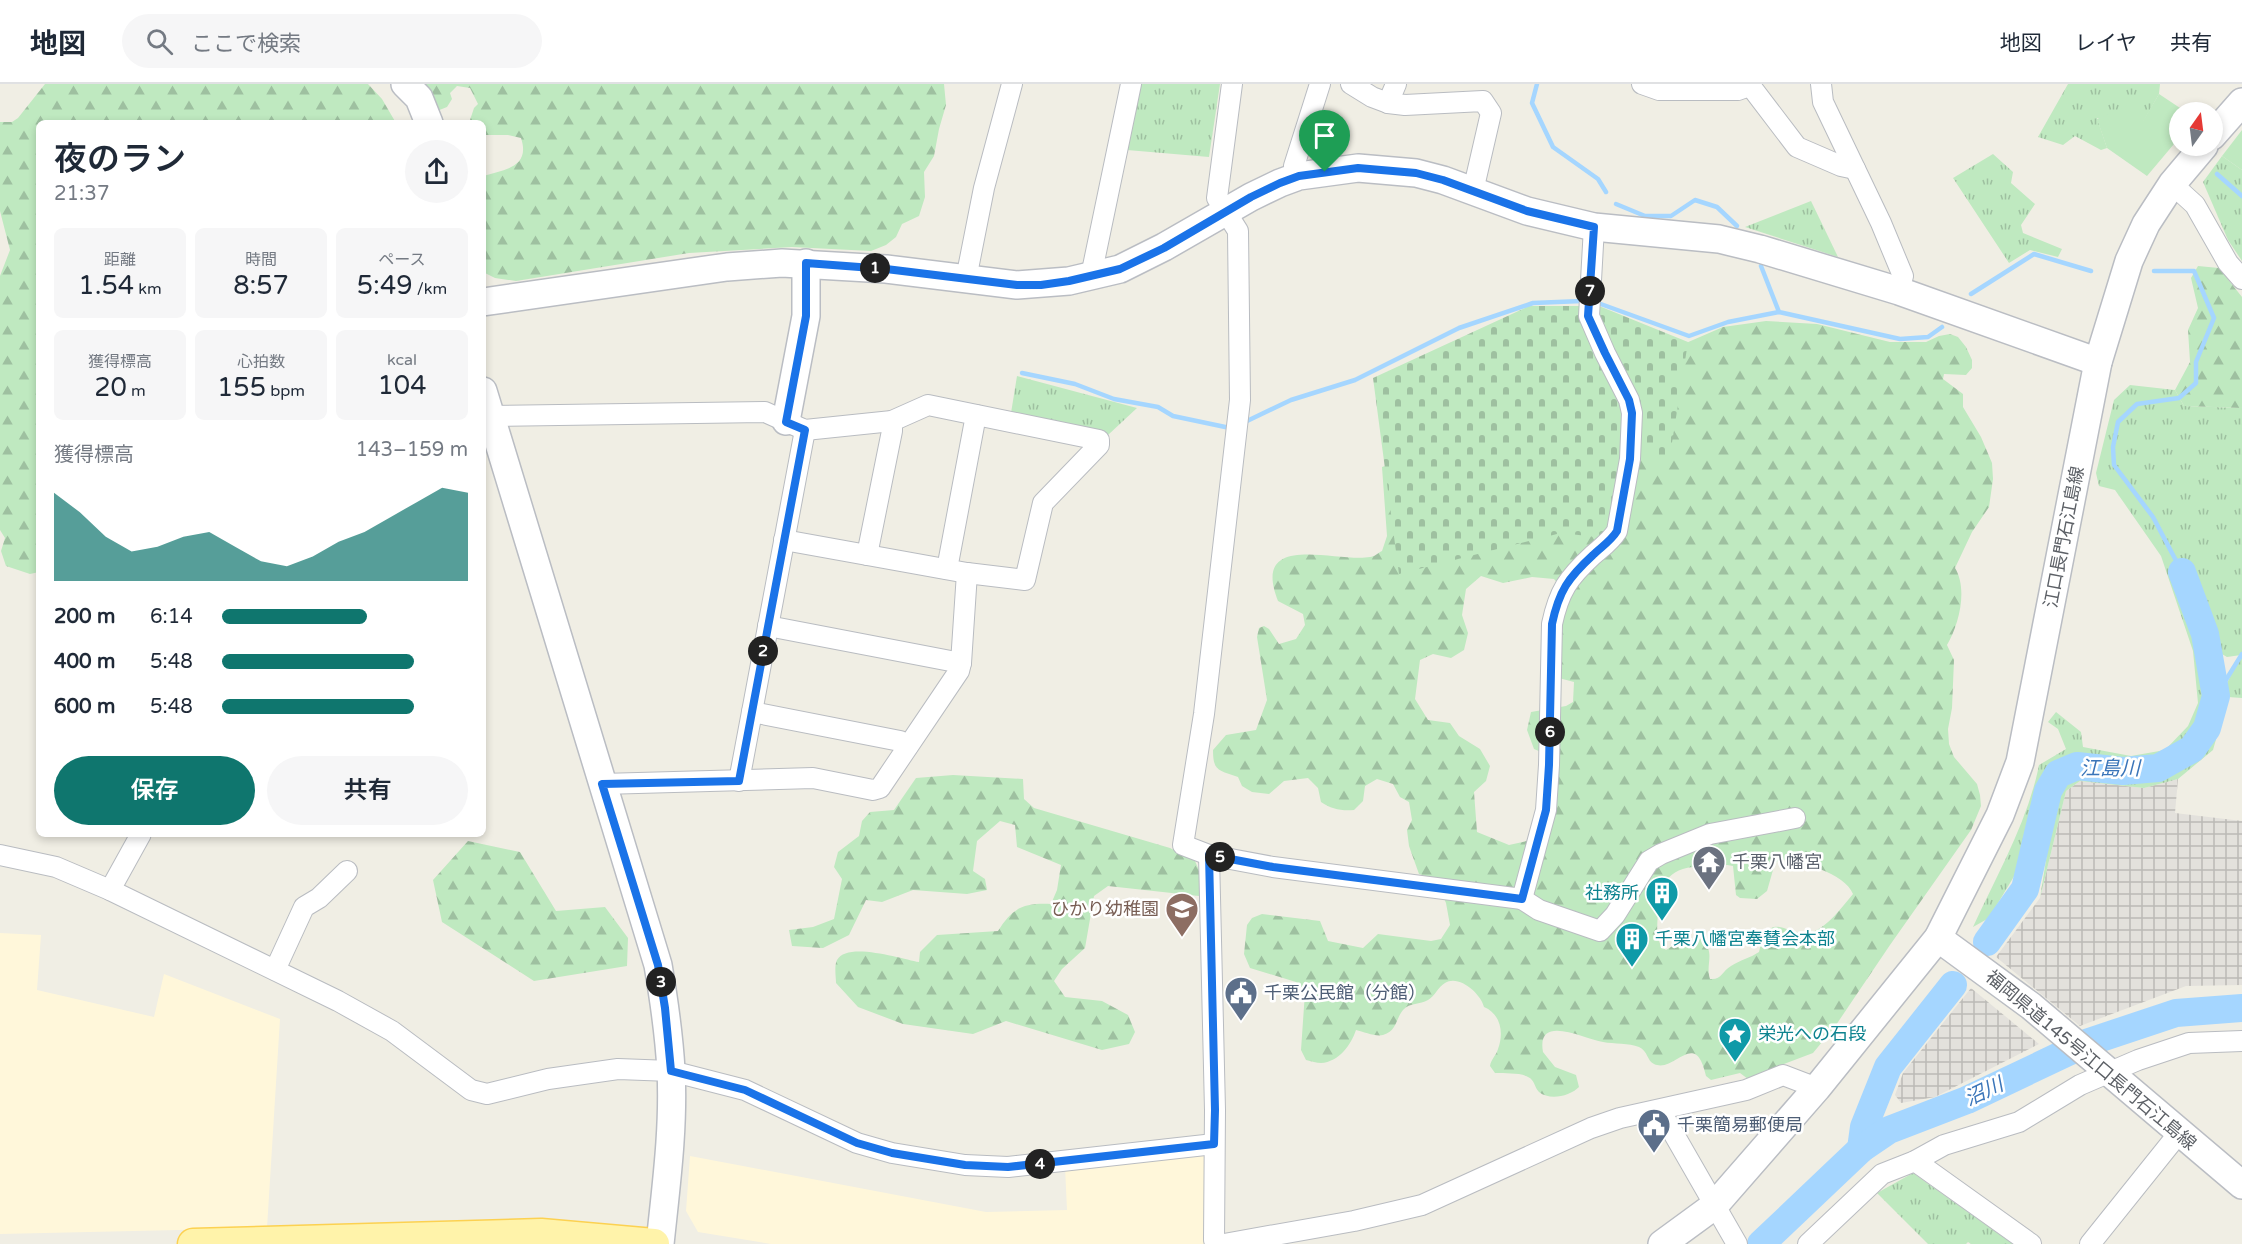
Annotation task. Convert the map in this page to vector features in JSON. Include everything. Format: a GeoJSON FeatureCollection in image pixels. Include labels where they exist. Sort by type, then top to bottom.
{"type":"FeatureCollection","features":[{"type":"Feature","properties":{"kind":"main road"},"geometry":{"type":"LineString","coordinates":[[193,1244],[449,1240],[541,1234],[654,1244]]}},
{"type":"Feature","properties":{"kind":"street"},"geometry":{"type":"LineString","coordinates":[[405,84],[419,99],[428,120]]}},
{"type":"Feature","properties":{"kind":"street"},"geometry":{"type":"LineString","coordinates":[[966,279],[984,188],[1012,84]]}},
{"type":"Feature","properties":{"kind":"street"},"geometry":{"type":"LineString","coordinates":[[1091,276],[1131,84]]}},
{"type":"Feature","properties":{"kind":"street"},"geometry":{"type":"LineString","coordinates":[[1232,84],[1216,198],[1238,231],[1240,399],[1204,714],[1183,845],[1209,855],[1273,867],[1522,899],[1539,910],[1600,931],[1615,915],[1649,861],[1655,857],[1710,834],[1795,818]]}},
{"type":"Feature","properties":{"kind":"street"},"geometry":{"type":"LineString","coordinates":[[1299,176],[1294,166],[1320,84]]}},
{"type":"Feature","properties":{"kind":"street"},"geometry":{"type":"LineString","coordinates":[[1351,84],[1372,97],[1388,103],[1406,105],[1483,101],[1491,113],[1473,191]]}},
{"type":"Feature","properties":{"kind":"street"},"geometry":{"type":"LineString","coordinates":[[1388,103],[1396,84]]}},
{"type":"Feature","properties":{"kind":"street"},"geometry":{"type":"LineString","coordinates":[[1642,84],[1659,90],[1738,90],[1749,85],[1797,147],[1841,166],[1854,169]]}},
{"type":"Feature","properties":{"kind":"street"},"geometry":{"type":"LineString","coordinates":[[1821,84],[1823,102],[1881,223],[1903,276],[1899,291]]}},
{"type":"Feature","properties":{"kind":"street"},"geometry":{"type":"LineString","coordinates":[[2223,124],[2242,102]]}},
{"type":"Feature","properties":{"kind":"street","name":"江口長門石江島線"},"geometry":{"type":"LineString","coordinates":[[1662,1244],[1714,1206],[1817,1088],[1938,938],[2000,815],[2020,762],[2098,362],[2129,261],[2146,224],[2172,184],[2196,156]]}},
{"type":"Feature","properties":{"kind":"street"},"geometry":{"type":"LineString","coordinates":[[486,302],[727,267],[806,263],[886,269],[1017,285],[1041,285],[1120,269],[1164,248],[1251,197],[1299,176],[1358,168],[1388,169],[1416,173],[1527,211],[1594,227],[1719,239],[1899,291],[2098,362]]}},
{"type":"Feature","properties":{"kind":"street"},"geometry":{"type":"LineString","coordinates":[[2172,184],[2195,205],[2228,262],[2242,279]]}},
{"type":"Feature","properties":{"kind":"street"},"geometry":{"type":"LineString","coordinates":[[1522,899],[1546,810],[1552,624],[1557,601],[1564,586],[1617,531],[1630,459],[1632,413],[1629,400],[1588,316],[1594,227]]}},
{"type":"Feature","properties":{"kind":"street"},"geometry":{"type":"LineString","coordinates":[[739,781],[784,540],[806,316],[806,263]]}},
{"type":"Feature","properties":{"kind":"street"},"geometry":{"type":"LineString","coordinates":[[660,1244],[670,1147],[671,1071],[658,965],[486,403],[765,412],[796,426],[892,421],[928,405],[1099,440],[1099,445],[1043,503],[1024,580],[967,573],[784,540]]}},
{"type":"Feature","properties":{"kind":"street"},"geometry":{"type":"LineString","coordinates":[[947,569],[976,415]]}},
{"type":"Feature","properties":{"kind":"street"},"geometry":{"type":"LineString","coordinates":[[867,555],[892,431],[892,421]]}},
{"type":"Feature","properties":{"kind":"street"},"geometry":{"type":"LineString","coordinates":[[602,784],[813,778],[873,790],[880,788],[958,671],[961,663],[967,573]]}},
{"type":"Feature","properties":{"kind":"street"},"geometry":{"type":"LineString","coordinates":[[768,626],[961,663]]}},
{"type":"Feature","properties":{"kind":"street"},"geometry":{"type":"LineString","coordinates":[[752,712],[900,741],[908,746]]}},
{"type":"Feature","properties":{"kind":"street"},"geometry":{"type":"LineString","coordinates":[[110,890],[139,837]]}},
{"type":"Feature","properties":{"kind":"street"},"geometry":{"type":"LineString","coordinates":[[0,855],[56,867],[110,890],[275,970],[392,1031],[471,1090],[487,1094],[548,1079],[618,1069],[671,1071],[745,1090],[857,1143],[892,1153],[965,1165],[1008,1167],[1214,1144]]}},
{"type":"Feature","properties":{"kind":"street"},"geometry":{"type":"LineString","coordinates":[[1209,855],[1215,1076],[1214,1240],[1217,1244]]}},
{"type":"Feature","properties":{"kind":"street"},"geometry":{"type":"LineString","coordinates":[[275,970],[304,907],[320,898],[347,871]]}},
{"type":"Feature","properties":{"kind":"street","name":"福岡県道145号江口長門石江島線"},"geometry":{"type":"LineString","coordinates":[[1938,938],[2041,1014],[2242,1185]]}},
{"type":"Feature","properties":{"kind":"street"},"geometry":{"type":"LineString","coordinates":[[1808,1244],[1882,1173],[1915,1161],[1944,1145],[2019,1122],[2080,1085],[2103,1068],[2189,1043],[2242,1041]]}},
{"type":"Feature","properties":{"kind":"street"},"geometry":{"type":"LineString","coordinates":[[1224,1244],[1354,1221],[1422,1205],[1591,1128],[1620,1118],[1746,1090],[1783,1074],[1817,1088]]}},
{"type":"Feature","properties":{"kind":"street"},"geometry":{"type":"LineString","coordinates":[[1660,1110],[1733,1238]]}},
{"type":"Feature","properties":{"kind":"street"},"geometry":{"type":"LineString","coordinates":[[2090,1244],[2179,1133]]}},
{"type":"Feature","properties":{"kind":"street"},"geometry":{"type":"LineString","coordinates":[[1915,1161],[2031,1244]]}},
{"type":"Feature","properties":{"kind":"shaded area"},"geometry":{"type":"Polygon","coordinates":[[[2178,779],[2175,813],[2242,821],[2242,985],[2186,986],[2080,1026],[1996,957],[2040,898],[2066,791],[2080,781],[2144,788],[2178,779]]]}},
{"type":"Feature","properties":{"kind":"shaded area"},"geometry":{"type":"Polygon","coordinates":[[[0,933],[41,935],[37,990],[154,1017],[164,974],[280,1019],[267,1228],[0,1234],[0,933]]]}},
{"type":"Feature","properties":{"kind":"shaded area"},"geometry":{"type":"Polygon","coordinates":[[[1971,988],[2039,1044],[1935,1097],[1901,1103],[1895,1095],[1903,1073],[1971,988]]]}},
{"type":"Feature","properties":{"kind":"shaded area"},"geometry":{"type":"Polygon","coordinates":[[[1210,1149],[1212,1244],[771,1244],[698,1232],[686,1211],[690,1156],[986,1212],[1067,1210],[1065,1166],[1210,1149]]]}},
{"type":"Feature","properties":{"kind":"green space"},"geometry":{"type":"Polygon","coordinates":[[[45,84],[368,84],[382,99],[394,120],[36,120],[36,573],[30,574],[6,566],[1,551],[5,538],[0,530],[0,276],[10,250],[0,211],[0,122],[12,122],[18,118],[45,84]]]}},
{"type":"Feature","properties":{"kind":"green space"},"geometry":{"type":"Polygon","coordinates":[[[419,84],[944,84],[946,105],[934,156],[924,172],[925,197],[919,216],[902,224],[896,237],[886,245],[871,251],[792,247],[689,253],[516,281],[495,278],[486,274],[486,175],[519,162],[523,148],[521,138],[508,135],[486,135],[486,120],[470,120],[478,104],[470,88],[457,86],[450,93],[452,99],[447,107],[437,111],[419,84]]]}},
{"type":"Feature","properties":{"kind":"green space"},"geometry":{"type":"Polygon","coordinates":[[[1140,84],[1220,84],[1209,157],[1127,150],[1140,84]]]}},
{"type":"Feature","properties":{"kind":"green space"},"geometry":{"type":"Polygon","coordinates":[[[2068,84],[2160,84],[2159,94],[2143,122],[2097,118],[2107,148],[2101,150],[2075,136],[2063,145],[2038,137],[2068,84]]]}},
{"type":"Feature","properties":{"kind":"green space"},"geometry":{"type":"Polygon","coordinates":[[[2159,94],[2171,102],[2169,102],[2169,150],[2147,176],[2107,148],[2097,119],[2128,105],[2143,121],[2159,94]]]}},
{"type":"Feature","properties":{"kind":"green space"},"geometry":{"type":"Polygon","coordinates":[[[2242,130],[2242,170],[2223,155],[2242,130]]]}},
{"type":"Feature","properties":{"kind":"green space"},"geometry":{"type":"Polygon","coordinates":[[[1993,154],[2013,172],[2011,183],[2035,204],[2021,225],[2023,233],[2062,249],[2058,257],[2030,250],[2009,263],[1953,178],[1993,154]]]}},
{"type":"Feature","properties":{"kind":"green space"},"geometry":{"type":"Polygon","coordinates":[[[2222,156],[2242,170],[2242,261],[2228,240],[2203,182],[2222,156]]]}},
{"type":"Feature","properties":{"kind":"green space"},"geometry":{"type":"Polygon","coordinates":[[[1811,201],[1838,257],[1745,227],[1811,201]]]}},
{"type":"Feature","properties":{"kind":"green space"},"geometry":{"type":"Polygon","coordinates":[[[2198,266],[2219,268],[2242,297],[2242,408],[2184,406],[2175,390],[2190,362],[2188,330],[2198,308],[2191,278],[2198,266]]]}},
{"type":"Feature","properties":{"kind":"green space"},"geometry":{"type":"Polygon","coordinates":[[[1529,306],[1599,306],[1688,342],[1670,455],[1639,460],[1623,540],[1561,533],[1399,574],[1373,378],[1529,306]]]}},
{"type":"Feature","properties":{"kind":"green space"},"geometry":{"type":"Polygon","coordinates":[[[1766,321],[1817,324],[1890,342],[1926,342],[1950,334],[1958,337],[1966,347],[1972,360],[1972,368],[1966,375],[1944,374],[1943,379],[1963,394],[1963,407],[1981,437],[1992,463],[1993,479],[1989,507],[1972,532],[1955,568],[1961,586],[1960,607],[1947,645],[1954,660],[1952,708],[1948,729],[1949,744],[1954,757],[1977,784],[1980,795],[1981,806],[1971,830],[1836,1025],[1813,1053],[1768,1070],[1754,1079],[1748,1079],[1740,1073],[1711,1080],[1706,1076],[1696,1055],[1690,1053],[1669,1063],[1654,1064],[1639,1047],[1554,1031],[1547,1034],[1543,1040],[1543,1052],[1555,1067],[1576,1075],[1579,1087],[1560,1096],[1544,1095],[1525,1075],[1495,1073],[1490,1066],[1500,1043],[1500,1025],[1494,1014],[1484,1007],[1479,996],[1469,987],[1457,981],[1445,983],[1428,1000],[1406,1007],[1388,1033],[1377,1035],[1356,1030],[1347,1047],[1333,1060],[1321,1063],[1306,1060],[1301,1050],[1305,992],[1296,982],[1250,968],[1244,954],[1247,925],[1252,918],[1262,914],[1320,921],[1328,941],[1363,948],[1378,934],[1431,941],[1441,939],[1450,925],[1446,903],[1435,879],[1419,874],[1409,846],[1407,830],[1412,820],[1409,802],[1400,797],[1393,784],[1377,779],[1365,786],[1363,801],[1354,810],[1340,810],[1321,802],[1318,788],[1308,778],[1284,781],[1269,794],[1252,792],[1242,786],[1238,777],[1218,769],[1214,763],[1213,750],[1226,735],[1256,730],[1267,700],[1257,637],[1259,628],[1264,626],[1269,629],[1279,644],[1296,639],[1305,625],[1303,614],[1278,601],[1273,579],[1276,565],[1286,557],[1301,555],[1355,558],[1372,557],[1382,551],[1387,536],[1382,467],[1638,442],[1686,343],[1723,327],[1766,321]],[[1481,576],[1466,589],[1462,615],[1468,633],[1464,650],[1451,658],[1433,654],[1420,660],[1415,699],[1428,720],[1450,723],[1459,736],[1480,749],[1490,766],[1486,781],[1474,792],[1477,832],[1509,845],[1531,840],[1555,758],[1534,749],[1527,730],[1531,712],[1566,706],[1573,702],[1574,682],[1555,677],[1558,620],[1567,595],[1554,579],[1532,577],[1503,583],[1481,576]],[[1780,860],[1775,863],[1767,891],[1757,899],[1740,898],[1736,895],[1733,866],[1693,867],[1675,872],[1665,884],[1659,902],[1657,930],[1661,946],[1666,950],[1692,939],[1702,939],[1709,954],[1710,979],[1714,979],[1720,977],[1734,964],[1759,952],[1763,938],[1769,930],[1781,927],[1796,932],[1812,932],[1829,921],[1853,894],[1841,880],[1832,874],[1799,863],[1780,860]]]}},
{"type":"Feature","properties":{"kind":"green space"},"geometry":{"type":"Polygon","coordinates":[[[1017,376],[1137,408],[1108,435],[1011,413],[1017,376]]]}},
{"type":"Feature","properties":{"kind":"green space"},"geometry":{"type":"Polygon","coordinates":[[[2130,385],[2175,390],[2184,406],[2242,408],[2242,698],[2228,697],[2213,750],[2178,779],[2144,788],[2080,781],[2066,791],[2040,898],[2057,791],[2069,777],[2081,773],[2143,778],[2172,769],[2204,744],[2222,693],[2241,655],[2227,657],[2203,643],[2205,701],[2192,733],[2167,758],[2123,764],[2082,755],[2060,764],[2043,783],[2016,873],[1989,918],[1973,927],[2020,827],[2039,765],[2066,749],[2058,729],[2048,722],[2056,712],[2081,732],[2083,747],[2131,756],[2165,750],[2188,726],[2198,703],[2193,651],[2161,556],[2115,490],[2099,486],[2096,473],[2114,400],[2130,385]]]}},
{"type":"Feature","properties":{"kind":"green space"},"geometry":{"type":"Polygon","coordinates":[[[953,775],[1023,779],[1024,799],[1034,808],[1170,848],[1195,861],[1204,882],[1199,896],[1108,886],[1094,896],[1085,948],[1062,969],[1054,981],[1065,997],[1102,1001],[1128,1015],[1135,1032],[1129,1044],[1102,1050],[1006,1021],[973,1034],[903,1024],[858,1007],[836,983],[836,962],[843,955],[863,951],[919,962],[920,952],[937,935],[998,931],[1003,923],[1020,908],[1033,904],[1051,904],[1057,890],[1061,865],[1017,847],[1015,825],[1000,821],[977,841],[973,871],[985,879],[987,890],[967,894],[913,890],[882,902],[866,900],[849,935],[823,948],[792,946],[789,930],[813,927],[834,919],[842,879],[834,867],[838,852],[859,836],[862,821],[870,812],[894,810],[916,778],[953,775]]]}},
{"type":"Feature","properties":{"kind":"green space"},"geometry":{"type":"Polygon","coordinates":[[[468,841],[520,852],[556,911],[605,907],[628,938],[627,966],[534,981],[442,922],[433,880],[468,841]]]}},
{"type":"Feature","properties":{"kind":"green space"},"geometry":{"type":"Polygon","coordinates":[[[1913,1173],[2013,1244],[1971,1244],[1968,1242],[1966,1244],[1928,1244],[1877,1193],[1913,1173]]]}},
{"type":"Feature","properties":{"kind":"waterway"},"geometry":{"type":"LineString","coordinates":[[1537,84],[1532,103],[1553,147],[1598,179],[1606,192]]}},
{"type":"Feature","properties":{"kind":"waterway"},"geometry":{"type":"LineString","coordinates":[[2217,174],[2242,196]]}},
{"type":"Feature","properties":{"kind":"waterway"},"geometry":{"type":"LineString","coordinates":[[1616,204],[1645,216],[1671,216],[1695,200],[1717,207],[1737,226]]}},
{"type":"Feature","properties":{"kind":"waterway"},"geometry":{"type":"LineString","coordinates":[[1971,294],[2034,254],[2091,271]]}},
{"type":"Feature","properties":{"kind":"waterway"},"geometry":{"type":"LineString","coordinates":[[1761,266],[1779,312],[1900,339],[1928,337],[1942,327]]}},
{"type":"Feature","properties":{"kind":"waterway"},"geometry":{"type":"LineString","coordinates":[[2154,271],[2194,271],[2214,318],[2196,362],[2196,383],[2179,398],[2137,404],[2118,422],[2113,447],[2114,465],[2153,517],[2182,572]]}},
{"type":"Feature","properties":{"kind":"waterway"},"geometry":{"type":"LineString","coordinates":[[1247,421],[1291,400],[1355,380],[1459,328],[1533,303],[1582,301]]}},
{"type":"Feature","properties":{"kind":"waterway"},"geometry":{"type":"LineString","coordinates":[[1598,303],[1689,336],[1728,322],[1779,312]]}},
{"type":"Feature","properties":{"kind":"waterway"},"geometry":{"type":"LineString","coordinates":[[1022,373],[1075,384],[1114,399],[1158,407],[1173,416],[1230,428]]}},
{"type":"Feature","properties":{"kind":"waterway","name":"江島川"},"geometry":{"type":"LineString","coordinates":[[1987,942],[2025,889],[2048,791],[2058,774],[2077,766],[2123,771],[2158,768],[2192,749],[2207,728],[2216,696],[2205,634],[2182,572]]}},
{"type":"Feature","properties":{"kind":"waterway"},"geometry":{"type":"LineString","coordinates":[[2216,696],[2242,654]]}},
{"type":"Feature","properties":{"kind":"waterway","name":"江島川"},"geometry":{"type":"LineString","coordinates":[[1861,1149],[1864,1127],[1888,1067],[1953,985]]}},
{"type":"Feature","properties":{"kind":"waterway","name":"沼川"},"geometry":{"type":"LineString","coordinates":[[1761,1244],[1861,1149],[1889,1130],[1967,1100],[2089,1042],[2176,1013],[2242,1008]]}},
{"type":"Feature","properties":{"kind":"place","name":"千栗八幡宮"},"geometry":{"type":"Point","coordinates":[1709,891]}},
{"type":"Feature","properties":{"kind":"place","name":"社務所"},"geometry":{"type":"Point","coordinates":[1662,922]}},
{"type":"Feature","properties":{"kind":"place","name":"ひかり幼稚園"},"geometry":{"type":"Point","coordinates":[1182,938]}},
{"type":"Feature","properties":{"kind":"place","name":"千栗八幡宮奉賛会本部"},"geometry":{"type":"Point","coordinates":[1632,968]}},
{"type":"Feature","properties":{"kind":"place","name":"千栗公民館（分館）"},"geometry":{"type":"Point","coordinates":[1241,1022]}},
{"type":"Feature","properties":{"kind":"place","name":"栄光への石段"},"geometry":{"type":"Point","coordinates":[1735,1063]}},
{"type":"Feature","properties":{"kind":"place","name":"千栗簡易郵便局"},"geometry":{"type":"Point","coordinates":[1654,1154]}},
{"type":"Feature","properties":{"kind":"route"},"geometry":{"type":"LineString","coordinates":[[1358,168],[1416,173],[1443,180],[1527,211],[1594,227],[1588,316],[1629,400],[1632,413],[1630,459],[1617,531],[1564,586],[1557,601],[1552,624],[1546,810],[1522,899],[1273,867],[1209,855],[1214,1144],[1008,1167],[965,1165],[892,1153],[857,1143],[745,1090],[671,1071],[658,965],[602,784],[739,781],[805,430],[786,422],[806,316],[806,263],[886,269],[1017,285],[1041,285],[1069,281],[1120,269],[1164,248],[1251,197],[1280,183],[1299,176],[1325,172],[1358,168]]}}]}
